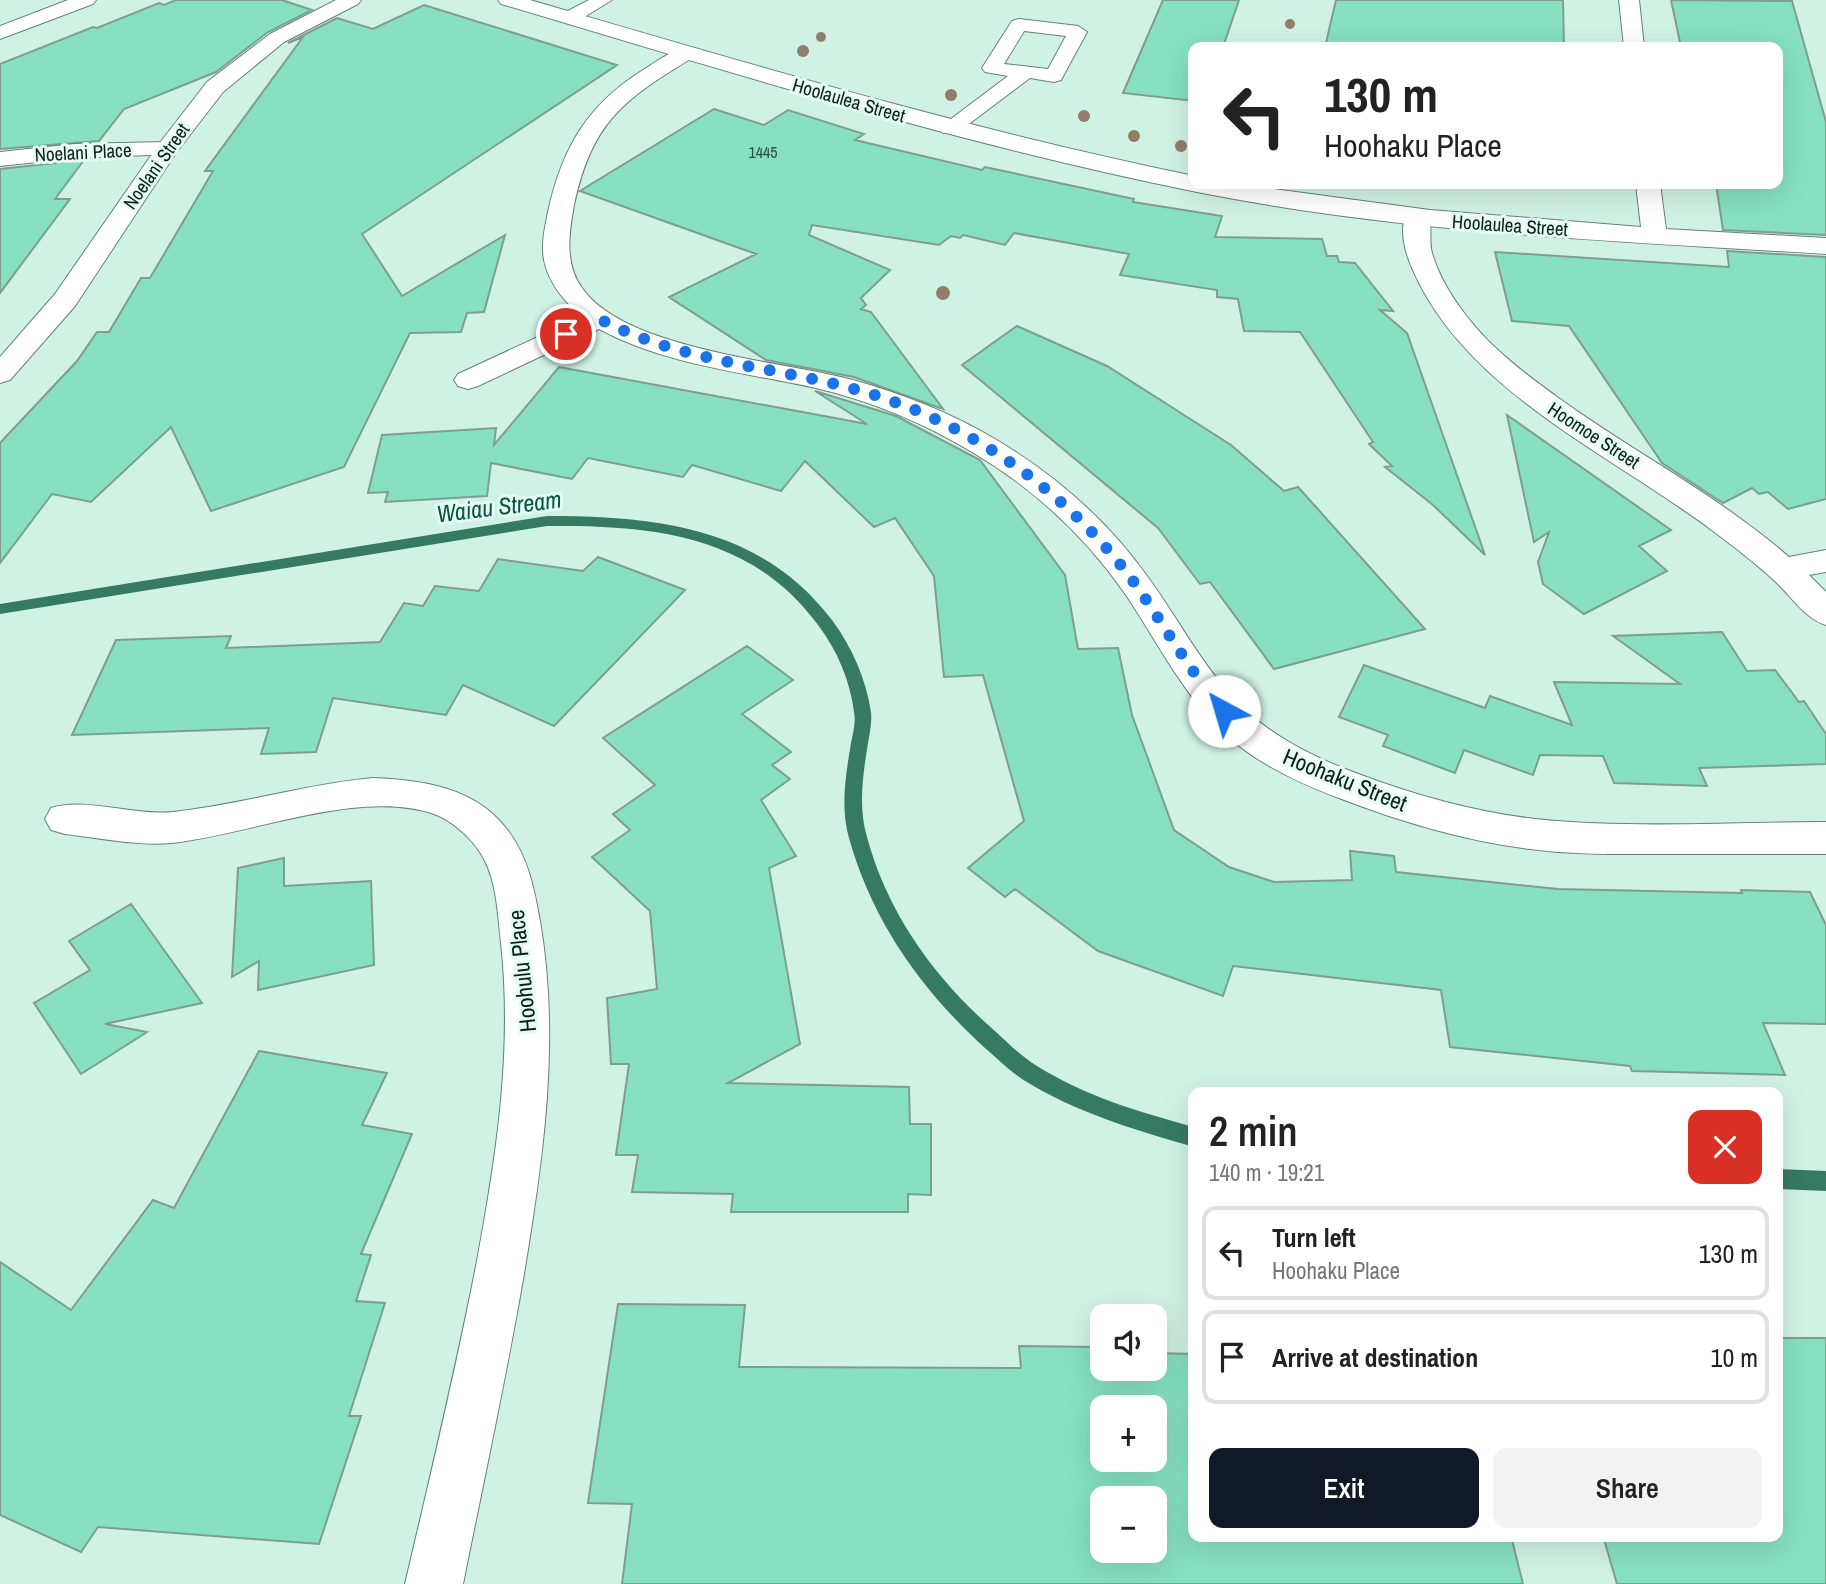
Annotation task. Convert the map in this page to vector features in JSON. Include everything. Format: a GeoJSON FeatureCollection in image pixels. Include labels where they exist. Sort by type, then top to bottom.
{"type":"FeatureCollection","features":[{"type":"Feature","properties":{"kind":"street"},"geometry":{"type":"LineString","coordinates":[[0,33],[86,0]]}},
{"type":"Feature","properties":{"kind":"street","name":"Noelani Street"},"geometry":{"type":"LineString","coordinates":[[0,374],[65,300],[197,107],[234,70],[277,38],[351,0]]}},
{"type":"Feature","properties":{"kind":"street","name":"Hoolaulea Street"},"geometry":{"type":"LineString","coordinates":[[508,0],[685,54],[950,129],[1111,168],[1188,183]]}},
{"type":"Feature","properties":{"kind":"street"},"geometry":{"type":"LineString","coordinates":[[1629,0],[1633,42]]}},
{"type":"Feature","properties":{"kind":"street","name":"Hoohaku Street"},"geometry":{"type":"LineString","coordinates":[[685,54],[636,82],[611,102],[588,130],[571,171],[556,239],[558,263],[565,283],[598,318],[648,342],[683,353],[809,378],[900,404],[948,425],[988,448],[1051,493],[1100,540],[1133,581],[1205,688],[1224,711],[1280,756],[1325,778],[1372,796],[1443,817],[1515,831],[1592,838],[1826,838]]}},
{"type":"Feature","properties":{"kind":"street","name":"Noelani Place"},"geometry":{"type":"LineString","coordinates":[[0,159],[75,151],[167,149]]}},
{"type":"Feature","properties":{"kind":"street","name":"Hoolaulea Street"},"geometry":{"type":"LineString","coordinates":[[1228,189],[1417,217],[1826,246]]}},
{"type":"Feature","properties":{"kind":"street"},"geometry":{"type":"LineString","coordinates":[[1649,189],[1654,234]]}},
{"type":"Feature","properties":{"kind":"street","name":"Hoomoe Street"},"geometry":{"type":"LineString","coordinates":[[1417,217],[1419,255],[1460,326],[1483,350],[1516,381],[1553,409],[1676,489],[1780,570],[1826,613]]}},
{"type":"Feature","properties":{"kind":"street"},"geometry":{"type":"LineString","coordinates":[[468,380],[598,318]]}},
{"type":"Feature","properties":{"kind":"street"},"geometry":{"type":"LineString","coordinates":[[1780,570],[1826,561]]}},
{"type":"Feature","properties":{"kind":"street","name":"Hoohulu Place"},"geometry":{"type":"LineString","coordinates":[[65,820],[171,828],[346,796],[397,793],[438,800],[463,812],[488,833],[505,858],[515,899],[527,975],[530,1052],[522,1144],[495,1296],[434,1584]]}},
{"type":"Feature","properties":{"kind":"lane"},"geometry":{"type":"LineString","coordinates":[[569,18],[603,0]]}},
{"type":"Feature","properties":{"kind":"lane"},"geometry":{"type":"LineString","coordinates":[[950,129],[1026,72]]}},
{"type":"Feature","properties":{"kind":"building"},"geometry":{"type":"Polygon","coordinates":[[[176,0],[282,0],[312,10],[268,32],[216,72],[124,109],[99,141],[0,149],[0,64],[159,3],[164,5],[176,0]]]}},
{"type":"Feature","properties":{"kind":"building"},"geometry":{"type":"Polygon","coordinates":[[[1163,0],[1239,0],[1225,42],[1188,42],[1188,100],[1123,93],[1163,0]]]}},
{"type":"Feature","properties":{"kind":"building"},"geometry":{"type":"Polygon","coordinates":[[[1336,0],[1563,0],[1564,42],[1326,42],[1336,0]]]}},
{"type":"Feature","properties":{"kind":"building"},"geometry":{"type":"Polygon","coordinates":[[[1671,0],[1792,1],[1826,122],[1826,235],[1723,230],[1717,189],[1783,189],[1783,42],[1680,42],[1671,0]]]}},
{"type":"Feature","properties":{"kind":"building"},"geometry":{"type":"Polygon","coordinates":[[[424,5],[617,65],[362,234],[402,296],[505,235],[484,312],[467,313],[461,332],[410,333],[344,467],[211,511],[171,427],[91,502],[52,494],[0,563],[0,443],[77,361],[97,332],[109,332],[141,278],[150,278],[213,171],[205,171],[303,37],[288,43],[337,18],[373,29],[424,5]]]}},
{"type":"Feature","properties":{"kind":"building"},"geometry":{"type":"Polygon","coordinates":[[[714,109],[764,125],[788,110],[864,134],[855,140],[982,170],[985,167],[1134,199],[1133,202],[1222,216],[1215,237],[1322,239],[1327,256],[1337,256],[1339,262],[1355,263],[1393,311],[1380,310],[1407,333],[1485,555],[1433,505],[1385,467],[1392,466],[1369,444],[1373,442],[1300,332],[1244,331],[1238,299],[1217,297],[1217,290],[1120,275],[1129,254],[1014,233],[1005,245],[963,235],[960,238],[951,236],[939,245],[812,225],[809,235],[890,270],[861,298],[866,305],[861,309],[871,312],[943,409],[854,377],[766,360],[669,297],[756,254],[580,191],[714,109]]]}},
{"type":"Feature","properties":{"kind":"building"},"geometry":{"type":"Polygon","coordinates":[[[84,160],[55,199],[70,199],[0,293],[0,169],[84,160]]]}},
{"type":"Feature","properties":{"kind":"building"},"geometry":{"type":"Polygon","coordinates":[[[1727,251],[1826,257],[1826,499],[1788,509],[1768,492],[1759,494],[1752,488],[1723,503],[1662,463],[1569,326],[1512,321],[1495,252],[1729,267],[1727,251]]]}},
{"type":"Feature","properties":{"kind":"building"},"geometry":{"type":"Polygon","coordinates":[[[1017,326],[1107,366],[1231,445],[1284,491],[1298,487],[1425,629],[1274,669],[1210,582],[1200,584],[1158,528],[962,365],[1017,326]]]}},
{"type":"Feature","properties":{"kind":"building"},"geometry":{"type":"Polygon","coordinates":[[[559,367],[867,424],[815,391],[896,416],[980,460],[1065,575],[1078,649],[1118,648],[1132,715],[1174,830],[1229,867],[1274,882],[1352,880],[1350,851],[1394,856],[1396,872],[1558,889],[1810,892],[1826,925],[1826,1024],[1763,1023],[1785,1075],[1632,1071],[1630,1066],[1450,1047],[1441,990],[1233,966],[1223,996],[1098,951],[1015,889],[1005,897],[968,868],[1024,821],[983,675],[944,677],[934,576],[895,518],[874,527],[805,461],[781,491],[692,465],[683,477],[588,458],[572,479],[491,463],[487,496],[385,502],[388,492],[368,493],[382,435],[496,428],[494,445],[559,367]]]}},
{"type":"Feature","properties":{"kind":"building"},"geometry":{"type":"Polygon","coordinates":[[[1507,415],[1671,530],[1639,546],[1667,571],[1584,614],[1543,584],[1538,562],[1549,532],[1534,542],[1507,415]]]}},
{"type":"Feature","properties":{"kind":"building"},"geometry":{"type":"Polygon","coordinates":[[[598,557],[685,590],[554,726],[463,685],[446,715],[333,698],[316,752],[261,754],[269,728],[72,735],[116,640],[231,636],[226,648],[380,642],[404,603],[423,606],[435,586],[479,591],[498,559],[583,571],[598,557]]]}},
{"type":"Feature","properties":{"kind":"building"},"geometry":{"type":"Polygon","coordinates":[[[1722,632],[1747,671],[1775,670],[1799,702],[1804,701],[1826,734],[1826,764],[1699,768],[1707,786],[1614,783],[1603,756],[1540,755],[1533,775],[1464,750],[1455,773],[1383,746],[1388,735],[1339,717],[1364,665],[1485,708],[1490,696],[1572,725],[1554,682],[1680,684],[1613,636],[1722,632]]]}},
{"type":"Feature","properties":{"kind":"building"},"geometry":{"type":"Polygon","coordinates":[[[747,646],[793,680],[742,714],[791,752],[772,765],[790,779],[761,800],[796,856],[769,868],[800,1044],[728,1083],[909,1087],[910,1124],[931,1124],[931,1195],[908,1194],[908,1212],[731,1212],[733,1194],[632,1192],[638,1155],[616,1155],[629,1064],[611,1064],[607,998],[657,989],[650,911],[592,857],[630,830],[613,814],[655,785],[603,738],[747,646]]]}},
{"type":"Feature","properties":{"kind":"building"},"geometry":{"type":"Polygon","coordinates":[[[284,858],[284,886],[371,881],[374,965],[258,990],[259,961],[232,977],[238,868],[284,858]]]}},
{"type":"Feature","properties":{"kind":"building"},"geometry":{"type":"Polygon","coordinates":[[[131,904],[202,1003],[105,1024],[147,1032],[81,1074],[34,1003],[90,970],[69,941],[131,904]]]}},
{"type":"Feature","properties":{"kind":"building"},"geometry":{"type":"Polygon","coordinates":[[[259,1051],[387,1073],[362,1125],[412,1134],[361,1254],[371,1255],[356,1301],[385,1303],[349,1416],[361,1416],[319,1544],[98,1527],[81,1552],[0,1515],[0,1262],[71,1310],[153,1200],[174,1208],[259,1051]]]}},
{"type":"Feature","properties":{"kind":"building"},"geometry":{"type":"Polygon","coordinates":[[[618,1304],[745,1305],[739,1367],[1021,1368],[1019,1346],[1090,1347],[1090,1381],[1167,1381],[1167,1353],[1188,1354],[1188,1542],[1512,1542],[1523,1584],[622,1584],[632,1504],[588,1503],[618,1304]]]}},
{"type":"Feature","properties":{"kind":"building"},"geometry":{"type":"Polygon","coordinates":[[[1783,1338],[1826,1338],[1826,1584],[1617,1584],[1605,1542],[1783,1542],[1783,1338]]]}},
{"type":"Feature","properties":{"kind":"waterway","name":"Waiau Stream"},"geometry":{"type":"LineString","coordinates":[[0,609],[547,521],[630,523],[670,529],[709,539],[745,554],[779,574],[809,601],[835,636],[849,664],[857,684],[863,715],[853,799],[857,837],[882,901],[907,947],[922,968],[974,1026],[1027,1071],[1066,1093],[1108,1110],[1188,1135]]}},
{"type":"Feature","properties":{"kind":"waterway","name":"Waiau Stream"},"geometry":{"type":"LineString","coordinates":[[1783,1179],[1826,1181]]}},
{"type":"Feature","properties":{"kind":"route"},"geometry":{"type":"LineString","coordinates":[[566,334],[598,318],[620,331],[683,353],[821,380],[900,404],[948,425],[1026,473],[1074,513],[1133,581],[1205,688],[1224,711]]}}]}
